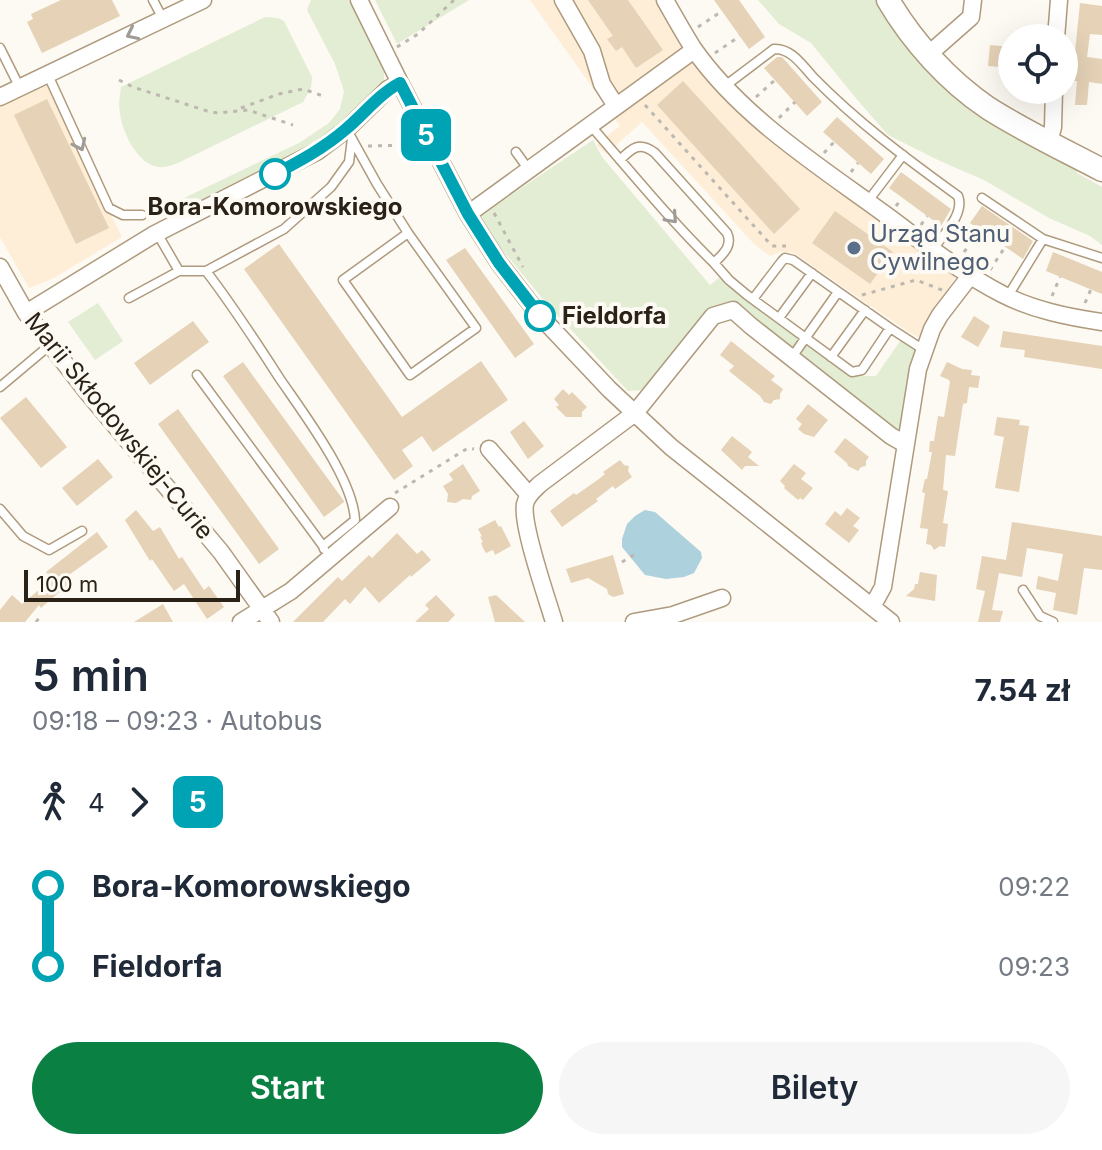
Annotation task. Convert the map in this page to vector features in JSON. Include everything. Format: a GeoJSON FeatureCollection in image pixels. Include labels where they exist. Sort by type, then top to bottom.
{"type":"FeatureCollection","features":[{"type":"Feature","properties":{"kind":"street"},"geometry":{"type":"LineString","coordinates":[[0,97],[203,0]]}},
{"type":"Feature","properties":{"kind":"street"},"geometry":{"type":"LineString","coordinates":[[359,0],[468,214],[499,263],[540,316],[609,389],[694,466],[891,622]]}},
{"type":"Feature","properties":{"kind":"street"},"geometry":{"type":"LineString","coordinates":[[563,0],[592,51],[602,84],[616,106]]}},
{"type":"Feature","properties":{"kind":"street"},"geometry":{"type":"LineString","coordinates":[[665,0],[694,50],[725,86],[764,123],[867,202],[1008,297],[1041,310],[1102,322]]}},
{"type":"Feature","properties":{"kind":"street"},"geometry":{"type":"LineString","coordinates":[[888,0],[899,19],[929,54],[986,106],[1102,170]]}},
{"type":"Feature","properties":{"kind":"street"},"geometry":{"type":"LineString","coordinates":[[929,54],[971,17],[973,0]]}},
{"type":"Feature","properties":{"kind":"street"},"geometry":{"type":"LineString","coordinates":[[1057,24],[1059,0]]}},
{"type":"Feature","properties":{"kind":"street"},"geometry":{"type":"LineString","coordinates":[[468,214],[694,50]]}},
{"type":"Feature","properties":{"kind":"street"},"geometry":{"type":"LineString","coordinates":[[26,313],[157,233],[349,134],[388,89],[400,83]]}},
{"type":"Feature","properties":{"kind":"street"},"geometry":{"type":"LineString","coordinates":[[1049,143],[1054,104]]}},
{"type":"Feature","properties":{"kind":"street","name":"Marii Skłodowskiej-Curie"},"geometry":{"type":"LineString","coordinates":[[0,267],[26,313],[50,345],[221,552],[267,616]]}},
{"type":"Feature","properties":{"kind":"street"},"geometry":{"type":"LineString","coordinates":[[872,607],[883,587],[914,389],[924,350],[932,329],[954,295],[978,276]]}},
{"type":"Feature","properties":{"kind":"street"},"geometry":{"type":"LineString","coordinates":[[554,622],[528,534],[524,513],[529,495],[635,413],[713,316],[733,310],[905,444]]}},
{"type":"Feature","properties":{"kind":"street"},"geometry":{"type":"LineString","coordinates":[[489,449],[529,495]]}},
{"type":"Feature","properties":{"kind":"street"},"geometry":{"type":"LineString","coordinates":[[241,622],[267,616],[324,554],[388,503]]}},
{"type":"Feature","properties":{"kind":"street"},"geometry":{"type":"LineString","coordinates":[[634,622],[673,615],[722,598]]}},
{"type":"Feature","properties":{"kind":"lane"},"geometry":{"type":"LineString","coordinates":[[153,0],[163,19]]}},
{"type":"Feature","properties":{"kind":"lane"},"geometry":{"type":"LineString","coordinates":[[0,48],[20,88]]}},
{"type":"Feature","properties":{"kind":"lane"},"geometry":{"type":"LineString","coordinates":[[725,86],[774,49],[788,51],[835,99],[958,196],[960,202],[956,216],[933,249]]}},
{"type":"Feature","properties":{"kind":"lane"},"geometry":{"type":"LineString","coordinates":[[48,74],[109,208],[123,215],[142,215]]}},
{"type":"Feature","properties":{"kind":"lane"},"geometry":{"type":"LineString","coordinates":[[591,126],[729,280],[852,372],[862,370],[890,328]]}},
{"type":"Feature","properties":{"kind":"lane"},"geometry":{"type":"LineString","coordinates":[[349,134],[408,233],[476,328],[410,375],[343,280],[408,233]]}},
{"type":"Feature","properties":{"kind":"lane"},"geometry":{"type":"LineString","coordinates":[[129,298],[179,271],[206,271],[284,229],[331,187],[349,162],[349,134]]}},
{"type":"Feature","properties":{"kind":"lane"},"geometry":{"type":"LineString","coordinates":[[620,160],[639,146],[655,153],[727,233],[729,246],[714,263]]}},
{"type":"Feature","properties":{"kind":"lane"},"geometry":{"type":"LineString","coordinates":[[516,152],[529,171]]}},
{"type":"Feature","properties":{"kind":"lane"},"geometry":{"type":"LineString","coordinates":[[867,202],[903,155]]}},
{"type":"Feature","properties":{"kind":"lane"},"geometry":{"type":"LineString","coordinates":[[982,198],[1043,239],[1102,258]]}},
{"type":"Feature","properties":{"kind":"lane"},"geometry":{"type":"LineString","coordinates":[[157,233],[179,271]]}},
{"type":"Feature","properties":{"kind":"lane"},"geometry":{"type":"LineString","coordinates":[[1008,297],[1043,239]]}},
{"type":"Feature","properties":{"kind":"lane"},"geometry":{"type":"LineString","coordinates":[[753,299],[785,258],[793,260],[924,350]]}},
{"type":"Feature","properties":{"kind":"lane"},"geometry":{"type":"LineString","coordinates":[[197,375],[324,554],[355,520],[355,505],[316,432],[206,271]]}},
{"type":"Feature","properties":{"kind":"lane"},"geometry":{"type":"LineString","coordinates":[[779,318],[812,273]]}},
{"type":"Feature","properties":{"kind":"lane"},"geometry":{"type":"LineString","coordinates":[[791,358],[838,292]]}},
{"type":"Feature","properties":{"kind":"lane"},"geometry":{"type":"LineString","coordinates":[[831,357],[865,310]]}},
{"type":"Feature","properties":{"kind":"lane"},"geometry":{"type":"LineString","coordinates":[[0,387],[50,345]]}},
{"type":"Feature","properties":{"kind":"lane"},"geometry":{"type":"LineString","coordinates":[[0,509],[23,536],[49,550],[82,531]]}},
{"type":"Feature","properties":{"kind":"lane"},"geometry":{"type":"LineString","coordinates":[[1023,590],[1040,616],[1053,622]]}},
{"type":"Feature","properties":{"kind":"path"},"geometry":{"type":"LineString","coordinates":[[394,49],[418,34],[454,0]]}},
{"type":"Feature","properties":{"kind":"path"},"geometry":{"type":"LineString","coordinates":[[695,29],[722,11]]}},
{"type":"Feature","properties":{"kind":"path"},"geometry":{"type":"LineString","coordinates":[[712,55],[740,36]]}},
{"type":"Feature","properties":{"kind":"path"},"geometry":{"type":"LineString","coordinates":[[119,80],[207,111],[248,110],[293,125]]}},
{"type":"Feature","properties":{"kind":"path"},"geometry":{"type":"LineString","coordinates":[[753,100],[775,80]]}},
{"type":"Feature","properties":{"kind":"path"},"geometry":{"type":"LineString","coordinates":[[238,110],[279,94],[303,89],[323,96]]}},
{"type":"Feature","properties":{"kind":"path"},"geometry":{"type":"LineString","coordinates":[[776,121],[795,102]]}},
{"type":"Feature","properties":{"kind":"path"},"geometry":{"type":"LineString","coordinates":[[644,103],[772,246],[796,248]]}},
{"type":"Feature","properties":{"kind":"path"},"geometry":{"type":"LineString","coordinates":[[822,155],[834,142]]}},
{"type":"Feature","properties":{"kind":"path"},"geometry":{"type":"LineString","coordinates":[[848,175],[858,163]]}},
{"type":"Feature","properties":{"kind":"path"},"geometry":{"type":"LineString","coordinates":[[488,200],[528,277]]}},
{"type":"Feature","properties":{"kind":"path"},"geometry":{"type":"LineString","coordinates":[[960,259],[980,230]]}},
{"type":"Feature","properties":{"kind":"path"},"geometry":{"type":"LineString","coordinates":[[978,276],[1005,247]]}},
{"type":"Feature","properties":{"kind":"path"},"geometry":{"type":"LineString","coordinates":[[1049,303],[1060,277]]}},
{"type":"Feature","properties":{"kind":"path"},"geometry":{"type":"LineString","coordinates":[[853,302],[856,297],[916,280],[954,295]]}},
{"type":"Feature","properties":{"kind":"path"},"geometry":{"type":"LineString","coordinates":[[1081,311],[1091,289]]}},
{"type":"Feature","properties":{"kind":"path"},"geometry":{"type":"LineString","coordinates":[[388,503],[468,448],[489,449]]}},
{"type":"Feature","properties":{"kind":"path"},"geometry":{"type":"LineString","coordinates":[[622,562],[637,553]]}},
{"type":"Feature","properties":{"kind":"path"},"geometry":{"type":"LineString","coordinates":[[36,622],[40,617]]}},
{"type":"Feature","properties":{"kind":"shaded area"},"geometry":{"type":"Polygon","coordinates":[[[530,0],[660,0],[697,62],[956,275],[920,338],[794,253],[780,252],[770,256],[755,245],[642,122],[606,154],[596,145],[620,126],[530,0]]]}},
{"type":"Feature","properties":{"kind":"shaded area"},"geometry":{"type":"Polygon","coordinates":[[[46,82],[122,237],[52,279],[29,288],[0,237],[0,105],[46,82]]]}},
{"type":"Feature","properties":{"kind":"green space"},"geometry":{"type":"Polygon","coordinates":[[[311,0],[349,0],[384,68],[384,80],[331,133],[295,156],[184,210],[180,200],[299,143],[329,123],[340,109],[344,91],[335,64],[307,10],[311,0]]]}},
{"type":"Feature","properties":{"kind":"green space"},"geometry":{"type":"Polygon","coordinates":[[[375,0],[469,0],[397,44],[375,0]]]}},
{"type":"Feature","properties":{"kind":"green space"},"geometry":{"type":"Polygon","coordinates":[[[758,0],[877,0],[897,34],[969,107],[1027,144],[1076,165],[1077,173],[1102,187],[1102,245],[984,180],[888,135],[811,43],[779,24],[758,0]]]}},
{"type":"Feature","properties":{"kind":"green space"},"geometry":{"type":"Polygon","coordinates":[[[265,17],[284,21],[312,77],[311,88],[303,102],[178,163],[161,167],[144,160],[132,146],[121,121],[121,87],[265,17]]]}},
{"type":"Feature","properties":{"kind":"green space"},"geometry":{"type":"Polygon","coordinates":[[[593,140],[602,157],[710,285],[719,278],[805,337],[788,355],[733,310],[709,310],[650,390],[628,391],[547,304],[476,218],[593,140]]]}},
{"type":"Feature","properties":{"kind":"green space"},"geometry":{"type":"Polygon","coordinates":[[[98,303],[123,341],[95,360],[68,322],[98,303]]]}},
{"type":"Feature","properties":{"kind":"green space"},"geometry":{"type":"Polygon","coordinates":[[[809,341],[851,376],[876,376],[900,341],[919,347],[900,441],[794,353],[809,341]]]}},
{"type":"Feature","properties":{"kind":"water"},"geometry":{"type":"Polygon","coordinates":[[[645,510],[655,512],[701,552],[702,558],[694,573],[666,579],[645,575],[622,547],[627,524],[645,510]]]}},
{"type":"Feature","properties":{"kind":"building"},"geometry":{"type":"Polygon","coordinates":[[[61,0],[112,0],[120,16],[42,53],[27,22],[33,19],[31,14],[61,0]]]}},
{"type":"Feature","properties":{"kind":"building"},"geometry":{"type":"Polygon","coordinates":[[[588,0],[628,0],[663,50],[636,68],[622,47],[616,51],[607,39],[613,36],[588,0]]]}},
{"type":"Feature","properties":{"kind":"building"},"geometry":{"type":"Polygon","coordinates":[[[714,0],[739,0],[765,37],[749,49],[714,0]]]}},
{"type":"Feature","properties":{"kind":"building"},"geometry":{"type":"Polygon","coordinates":[[[1080,3],[1102,6],[1102,35],[1090,34],[1087,57],[1102,59],[1102,84],[1089,82],[1087,105],[1075,105],[1078,104],[1080,3]]]}},
{"type":"Feature","properties":{"kind":"building"},"geometry":{"type":"Polygon","coordinates":[[[990,45],[998,46],[998,67],[988,66],[990,45]]]}},
{"type":"Feature","properties":{"kind":"building"},"geometry":{"type":"Polygon","coordinates":[[[777,57],[782,57],[822,102],[807,116],[764,68],[777,57]]]}},
{"type":"Feature","properties":{"kind":"building"},"geometry":{"type":"Polygon","coordinates":[[[683,81],[800,209],[774,234],[657,105],[683,81]]]}},
{"type":"Feature","properties":{"kind":"building"},"geometry":{"type":"Polygon","coordinates":[[[47,99],[109,228],[76,244],[14,115],[47,99]]]}},
{"type":"Feature","properties":{"kind":"building"},"geometry":{"type":"Polygon","coordinates":[[[837,117],[884,159],[871,174],[823,132],[837,117]]]}},
{"type":"Feature","properties":{"kind":"building"},"geometry":{"type":"Polygon","coordinates":[[[901,172],[951,209],[941,226],[889,188],[901,172]]]}},
{"type":"Feature","properties":{"kind":"building"},"geometry":{"type":"Polygon","coordinates":[[[982,206],[1033,241],[1023,259],[970,223],[982,206]]]}},
{"type":"Feature","properties":{"kind":"building","name":"Urząd Stanu Cywilnego"},"geometry":{"type":"Polygon","coordinates":[[[835,211],[893,252],[870,284],[812,243],[835,211]]]}},
{"type":"Feature","properties":{"kind":"building"},"geometry":{"type":"Polygon","coordinates":[[[279,244],[402,417],[481,361],[508,400],[433,452],[422,436],[402,450],[413,466],[394,480],[244,269],[279,244]]]}},
{"type":"Feature","properties":{"kind":"building"},"geometry":{"type":"Polygon","coordinates":[[[465,248],[534,344],[515,358],[446,260],[465,248]]]}},
{"type":"Feature","properties":{"kind":"building"},"geometry":{"type":"Polygon","coordinates":[[[1053,252],[1102,272],[1102,294],[1046,271],[1053,252]]]}},
{"type":"Feature","properties":{"kind":"building"},"geometry":{"type":"Polygon","coordinates":[[[974,316],[990,326],[978,347],[961,337],[974,316]]]}},
{"type":"Feature","properties":{"kind":"building"},"geometry":{"type":"Polygon","coordinates":[[[193,321],[209,342],[150,385],[134,363],[193,321]]]}},
{"type":"Feature","properties":{"kind":"building"},"geometry":{"type":"Polygon","coordinates":[[[1003,331],[1102,346],[1102,369],[1024,357],[1025,350],[1000,347],[1003,331]]]}},
{"type":"Feature","properties":{"kind":"building"},"geometry":{"type":"Polygon","coordinates":[[[731,341],[775,376],[771,380],[783,389],[780,399],[771,404],[764,402],[729,371],[734,366],[720,355],[731,341]]]}},
{"type":"Feature","properties":{"kind":"building"},"geometry":{"type":"Polygon","coordinates":[[[243,362],[344,501],[324,517],[223,376],[243,362]]]}},
{"type":"Feature","properties":{"kind":"building"},"geometry":{"type":"Polygon","coordinates":[[[947,362],[972,370],[971,375],[980,376],[978,388],[969,387],[967,403],[963,404],[955,456],[946,455],[943,490],[948,491],[943,523],[948,524],[945,547],[934,550],[926,544],[928,529],[920,528],[925,493],[922,492],[932,452],[929,452],[930,441],[934,441],[938,416],[944,417],[950,382],[940,376],[947,362]]]}},
{"type":"Feature","properties":{"kind":"building"},"geometry":{"type":"Polygon","coordinates":[[[563,389],[569,395],[572,392],[587,407],[582,417],[566,417],[556,407],[559,405],[554,399],[563,389]]]}},
{"type":"Feature","properties":{"kind":"building"},"geometry":{"type":"Polygon","coordinates":[[[26,397],[67,447],[41,468],[0,418],[26,397]]]}},
{"type":"Feature","properties":{"kind":"building"},"geometry":{"type":"Polygon","coordinates":[[[808,404],[828,420],[814,437],[798,429],[802,424],[796,419],[808,404]]]}},
{"type":"Feature","properties":{"kind":"building"},"geometry":{"type":"Polygon","coordinates":[[[178,409],[279,549],[259,564],[158,424],[178,409]]]}},
{"type":"Feature","properties":{"kind":"building"},"geometry":{"type":"Polygon","coordinates":[[[997,417],[1020,420],[1019,425],[1029,426],[1019,492],[995,488],[1004,437],[994,435],[997,417]]]}},
{"type":"Feature","properties":{"kind":"building"},"geometry":{"type":"Polygon","coordinates":[[[524,421],[544,446],[528,459],[510,432],[524,421]]]}},
{"type":"Feature","properties":{"kind":"building"},"geometry":{"type":"Polygon","coordinates":[[[732,436],[752,452],[748,457],[759,466],[745,466],[742,470],[721,450],[732,436]]]}},
{"type":"Feature","properties":{"kind":"building"},"geometry":{"type":"Polygon","coordinates":[[[845,438],[869,457],[866,466],[858,471],[834,452],[845,438]]]}},
{"type":"Feature","properties":{"kind":"building"},"geometry":{"type":"Polygon","coordinates":[[[98,459],[113,477],[77,506],[62,488],[98,459]]]}},
{"type":"Feature","properties":{"kind":"building"},"geometry":{"type":"Polygon","coordinates":[[[620,460],[629,466],[632,477],[615,489],[613,486],[562,527],[550,511],[599,479],[605,474],[603,472],[620,460]]]}},
{"type":"Feature","properties":{"kind":"building"},"geometry":{"type":"Polygon","coordinates":[[[463,464],[480,491],[471,500],[447,502],[448,494],[443,486],[453,480],[449,474],[463,464]]]}},
{"type":"Feature","properties":{"kind":"building"},"geometry":{"type":"Polygon","coordinates":[[[794,464],[806,473],[801,479],[813,488],[803,500],[798,500],[780,481],[794,464]]]}},
{"type":"Feature","properties":{"kind":"building"},"geometry":{"type":"Polygon","coordinates":[[[847,508],[860,518],[853,526],[859,530],[849,543],[825,524],[835,511],[841,516],[847,508]]]}},
{"type":"Feature","properties":{"kind":"building"},"geometry":{"type":"Polygon","coordinates":[[[136,510],[153,531],[160,527],[179,559],[182,557],[204,590],[209,586],[224,607],[207,619],[184,584],[174,591],[152,559],[150,561],[125,520],[136,510]]]}},
{"type":"Feature","properties":{"kind":"building"},"geometry":{"type":"Polygon","coordinates":[[[495,520],[511,546],[495,555],[493,550],[486,553],[478,529],[495,520]]]}},
{"type":"Feature","properties":{"kind":"building"},"geometry":{"type":"Polygon","coordinates":[[[1012,522],[1102,536],[1102,570],[1084,568],[1077,615],[1053,610],[1056,593],[1036,589],[1038,576],[1058,581],[1063,554],[1027,548],[1022,577],[999,573],[992,610],[1003,611],[1000,622],[978,622],[985,591],[976,589],[982,556],[1006,560],[1012,522]]]}},
{"type":"Feature","properties":{"kind":"building"},"geometry":{"type":"Polygon","coordinates":[[[97,532],[108,547],[66,577],[71,582],[41,608],[39,605],[25,622],[0,622],[0,610],[12,595],[22,604],[52,579],[46,572],[97,532]]]}},
{"type":"Feature","properties":{"kind":"building"},"geometry":{"type":"Polygon","coordinates":[[[397,533],[417,554],[422,550],[431,560],[379,603],[365,587],[350,604],[345,599],[323,622],[293,622],[338,577],[342,581],[397,533]]]}},
{"type":"Feature","properties":{"kind":"building"},"geometry":{"type":"Polygon","coordinates":[[[613,555],[624,594],[613,597],[607,589],[588,578],[571,583],[566,569],[613,555]]]}},
{"type":"Feature","properties":{"kind":"building"},"geometry":{"type":"Polygon","coordinates":[[[920,572],[937,575],[935,601],[906,596],[918,584],[920,572]]]}},
{"type":"Feature","properties":{"kind":"building"},"geometry":{"type":"Polygon","coordinates":[[[436,595],[455,615],[448,622],[415,622],[429,609],[425,605],[436,595]]]}},
{"type":"Feature","properties":{"kind":"building"},"geometry":{"type":"Polygon","coordinates":[[[496,595],[525,622],[495,622],[488,597],[496,595]]]}},
{"type":"Feature","properties":{"kind":"building"},"geometry":{"type":"Polygon","coordinates":[[[163,604],[173,622],[134,622],[163,604]]]}},
{"type":"Feature","properties":{"kind":"bus line","name":"5"},"geometry":{"type":"LineString","coordinates":[[275,174],[318,151],[347,129],[388,89],[400,83],[468,214],[499,263],[540,316]]}},
{"type":"Feature","properties":{"kind":"place","name":"Bora-Komorowskiego"},"geometry":{"type":"Point","coordinates":[275,174]}},
{"type":"Feature","properties":{"kind":"place","name":"Urząd Stanu Cywilnego"},"geometry":{"type":"Point","coordinates":[854,248]}},
{"type":"Feature","properties":{"kind":"place","name":"Fieldorfa"},"geometry":{"type":"Point","coordinates":[540,316]}}]}
